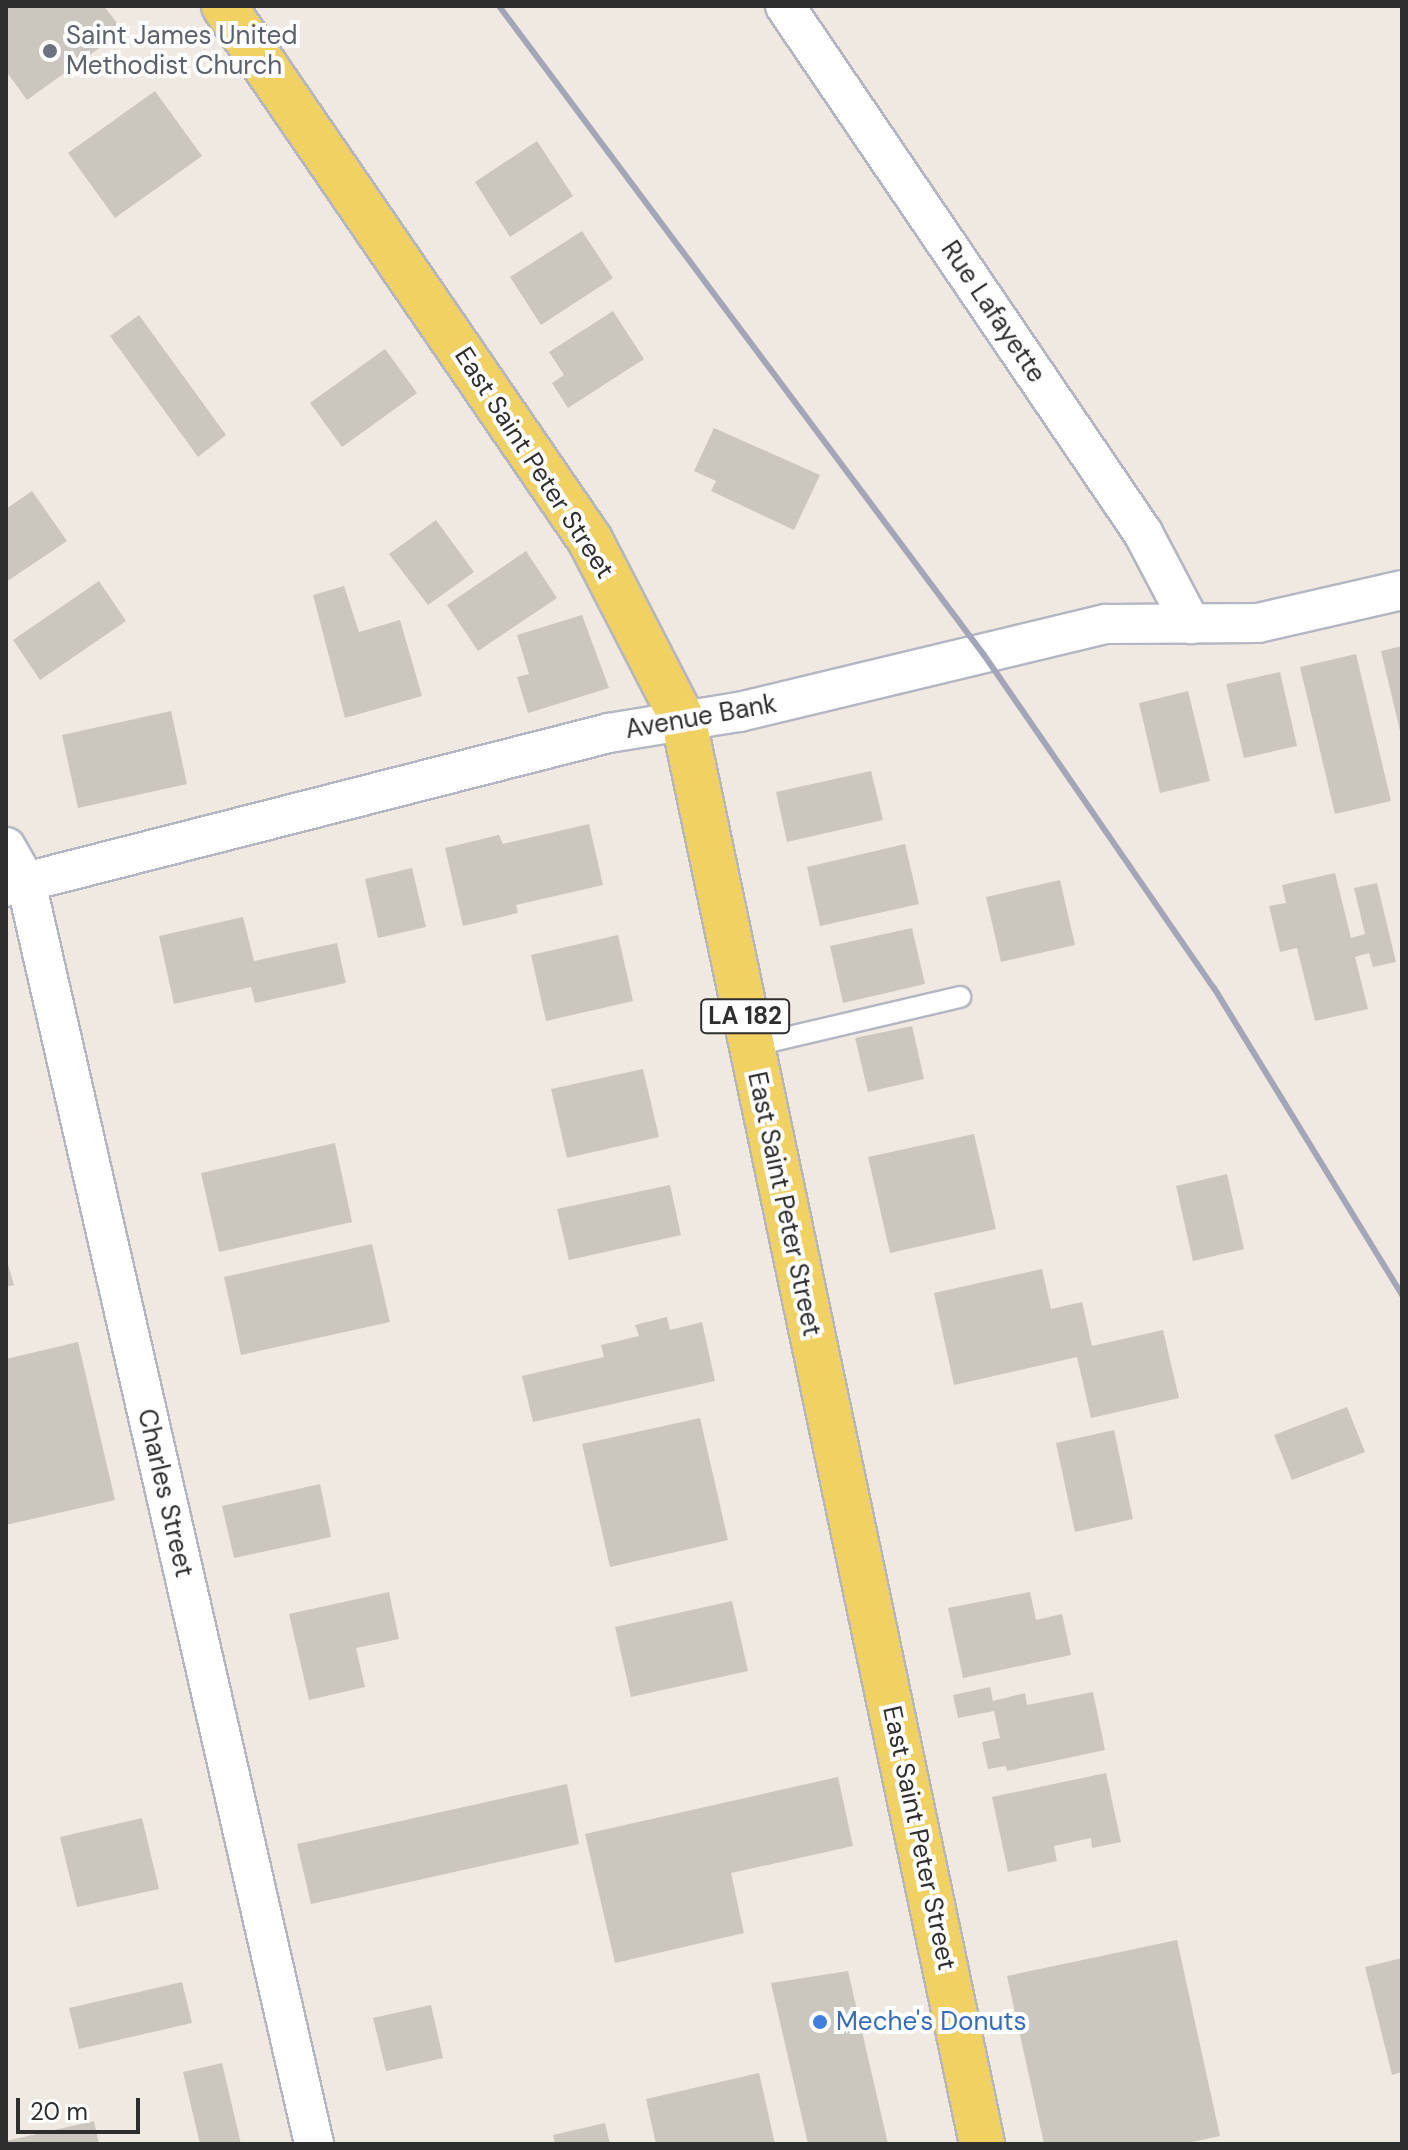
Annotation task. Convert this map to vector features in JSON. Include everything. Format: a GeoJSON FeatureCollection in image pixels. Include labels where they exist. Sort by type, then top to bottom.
{"type":"FeatureCollection","features":[{"type":"Feature","properties":{"kind":"main road","name":"East Saint Peter Street"},"geometry":{"type":"LineString","coordinates":[[224,6],[590,540],[684,722],[982,2144]]}},
{"type":"Feature","properties":{"kind":"street","name":"Rue Lafayette"},"geometry":{"type":"LineString","coordinates":[[785,6],[1143,533],[1191,624]]}},
{"type":"Feature","properties":{"kind":"street","name":"Avenue Bank"},"geometry":{"type":"LineString","coordinates":[[16,884],[609,733],[684,722],[1106,624],[1258,623],[1402,590]]}},
{"type":"Feature","properties":{"kind":"street","name":"Charles Street"},"geometry":{"type":"LineString","coordinates":[[6,847],[314,2144]]}},
{"type":"Feature","properties":{"kind":"lane"},"geometry":{"type":"LineString","coordinates":[[751,1046],[960,997]]}},
{"type":"Feature","properties":{"kind":"building","name":"Saint James United Methodist Church"},"geometry":{"type":"Polygon","coordinates":[[[6,6],[104,6],[123,31],[27,100],[6,71],[6,6]]]}},
{"type":"Feature","properties":{"kind":"building"},"geometry":{"type":"Polygon","coordinates":[[[155,91],[202,156],[115,218],[68,153],[155,91]]]}},
{"type":"Feature","properties":{"kind":"building"},"geometry":{"type":"Polygon","coordinates":[[[537,141],[573,196],[510,237],[475,182],[537,141]]]}},
{"type":"Feature","properties":{"kind":"building"},"geometry":{"type":"Polygon","coordinates":[[[582,231],[613,278],[541,325],[510,277],[582,231]]]}},
{"type":"Feature","properties":{"kind":"building"},"geometry":{"type":"Polygon","coordinates":[[[613,311],[644,359],[568,408],[552,383],[564,375],[549,352],[613,311]]]}},
{"type":"Feature","properties":{"kind":"building"},"geometry":{"type":"Polygon","coordinates":[[[139,315],[226,435],[198,457],[110,336],[139,315]]]}},
{"type":"Feature","properties":{"kind":"building"},"geometry":{"type":"Polygon","coordinates":[[[385,349],[417,393],[342,447],[310,403],[385,349]]]}},
{"type":"Feature","properties":{"kind":"building"},"geometry":{"type":"Polygon","coordinates":[[[714,428],[820,475],[794,530],[711,491],[716,481],[694,471],[714,428]]]}},
{"type":"Feature","properties":{"kind":"building"},"geometry":{"type":"Polygon","coordinates":[[[32,491],[67,541],[6,582],[6,509],[32,491]]]}},
{"type":"Feature","properties":{"kind":"building"},"geometry":{"type":"Polygon","coordinates":[[[436,520],[474,572],[428,605],[389,554],[436,520]]]}},
{"type":"Feature","properties":{"kind":"building"},"geometry":{"type":"Polygon","coordinates":[[[526,551],[557,598],[478,651],[447,605],[526,551]]]}},
{"type":"Feature","properties":{"kind":"building"},"geometry":{"type":"Polygon","coordinates":[[[99,581],[126,621],[40,680],[13,640],[99,581]]]}},
{"type":"Feature","properties":{"kind":"building"},"geometry":{"type":"Polygon","coordinates":[[[344,586],[359,632],[400,620],[422,696],[345,718],[313,595],[344,586]]]}},
{"type":"Feature","properties":{"kind":"building"},"geometry":{"type":"Polygon","coordinates":[[[582,615],[609,688],[528,713],[517,677],[529,674],[517,635],[582,615]]]}},
{"type":"Feature","properties":{"kind":"building"},"geometry":{"type":"Polygon","coordinates":[[[1402,646],[1402,734],[1401,735],[1381,651],[1402,646]]]}},
{"type":"Feature","properties":{"kind":"building"},"geometry":{"type":"Polygon","coordinates":[[[1356,654],[1391,801],[1335,814],[1300,667],[1356,654]]]}},
{"type":"Feature","properties":{"kind":"building"},"geometry":{"type":"Polygon","coordinates":[[[1280,672],[1297,746],[1244,758],[1226,684],[1280,672]]]}},
{"type":"Feature","properties":{"kind":"building"},"geometry":{"type":"Polygon","coordinates":[[[1188,691],[1210,781],[1160,793],[1139,703],[1188,691]]]}},
{"type":"Feature","properties":{"kind":"building"},"geometry":{"type":"Polygon","coordinates":[[[171,711],[187,784],[78,808],[62,735],[171,711]]]}},
{"type":"Feature","properties":{"kind":"building"},"geometry":{"type":"Polygon","coordinates":[[[871,771],[883,820],[787,842],[776,792],[871,771]]]}},
{"type":"Feature","properties":{"kind":"building"},"geometry":{"type":"Polygon","coordinates":[[[589,824],[603,885],[516,905],[518,913],[463,926],[445,848],[499,835],[503,844],[589,824]]]}},
{"type":"Feature","properties":{"kind":"building"},"geometry":{"type":"Polygon","coordinates":[[[905,844],[919,904],[820,926],[807,867],[905,844]]]}},
{"type":"Feature","properties":{"kind":"building"},"geometry":{"type":"Polygon","coordinates":[[[412,868],[426,927],[378,938],[365,879],[412,868]]]}},
{"type":"Feature","properties":{"kind":"building"},"geometry":{"type":"Polygon","coordinates":[[[1335,873],[1351,938],[1365,934],[1354,888],[1377,883],[1396,962],[1373,967],[1369,953],[1355,957],[1368,1009],[1315,1021],[1297,948],[1280,952],[1269,906],[1286,903],[1282,885],[1335,873]]]}},
{"type":"Feature","properties":{"kind":"building"},"geometry":{"type":"Polygon","coordinates":[[[1060,880],[1075,945],[1001,962],[986,897],[1060,880]]]}},
{"type":"Feature","properties":{"kind":"building"},"geometry":{"type":"Polygon","coordinates":[[[243,917],[254,961],[337,943],[346,983],[255,1003],[251,987],[174,1004],[159,936],[243,917]]]}},
{"type":"Feature","properties":{"kind":"building"},"geometry":{"type":"Polygon","coordinates":[[[912,928],[925,984],[843,1003],[830,946],[912,928]]]}},
{"type":"Feature","properties":{"kind":"building"},"geometry":{"type":"Polygon","coordinates":[[[618,935],[633,1001],[546,1021],[531,955],[618,935]]]}},
{"type":"Feature","properties":{"kind":"building"},"geometry":{"type":"Polygon","coordinates":[[[912,1026],[924,1079],[868,1092],[855,1038],[912,1026]]]}},
{"type":"Feature","properties":{"kind":"building"},"geometry":{"type":"Polygon","coordinates":[[[643,1069],[659,1137],[567,1158],[551,1089],[643,1069]]]}},
{"type":"Feature","properties":{"kind":"building"},"geometry":{"type":"Polygon","coordinates":[[[974,1134],[996,1229],[890,1253],[868,1157],[974,1134]]]}},
{"type":"Feature","properties":{"kind":"building"},"geometry":{"type":"Polygon","coordinates":[[[335,1143],[352,1222],[219,1252],[201,1173],[335,1143]]]}},
{"type":"Feature","properties":{"kind":"building"},"geometry":{"type":"Polygon","coordinates":[[[1227,1174],[1244,1249],[1193,1261],[1176,1186],[1227,1174]]]}},
{"type":"Feature","properties":{"kind":"building"},"geometry":{"type":"Polygon","coordinates":[[[670,1185],[681,1235],[569,1260],[557,1209],[670,1185]]]}},
{"type":"Feature","properties":{"kind":"building"},"geometry":{"type":"Polygon","coordinates":[[[372,1244],[390,1322],[241,1355],[224,1277],[372,1244]]]}},
{"type":"Feature","properties":{"kind":"building"},"geometry":{"type":"Polygon","coordinates":[[[6,1257],[14,1285],[6,1287],[6,1257]]]}},
{"type":"Feature","properties":{"kind":"building"},"geometry":{"type":"Polygon","coordinates":[[[1042,1269],[1051,1309],[1082,1302],[1092,1346],[1163,1330],[1179,1398],[1091,1418],[1077,1357],[954,1385],[934,1293],[1042,1269]]]}},
{"type":"Feature","properties":{"kind":"building"},"geometry":{"type":"Polygon","coordinates":[[[667,1317],[670,1330],[702,1322],[715,1381],[533,1422],[522,1376],[604,1357],[601,1345],[639,1336],[635,1325],[667,1317]]]}},
{"type":"Feature","properties":{"kind":"building"},"geometry":{"type":"Polygon","coordinates":[[[78,1342],[115,1500],[6,1525],[6,1359],[78,1342]]]}},
{"type":"Feature","properties":{"kind":"building"},"geometry":{"type":"Polygon","coordinates":[[[1347,1407],[1365,1452],[1292,1480],[1274,1435],[1347,1407]]]}},
{"type":"Feature","properties":{"kind":"building"},"geometry":{"type":"Polygon","coordinates":[[[700,1418],[728,1540],[610,1567],[582,1444],[700,1418]]]}},
{"type":"Feature","properties":{"kind":"building"},"geometry":{"type":"Polygon","coordinates":[[[1114,1430],[1133,1519],[1075,1532],[1056,1443],[1114,1430]]]}},
{"type":"Feature","properties":{"kind":"building"},"geometry":{"type":"Polygon","coordinates":[[[320,1484],[331,1537],[234,1558],[222,1506],[320,1484]]]}},
{"type":"Feature","properties":{"kind":"building"},"geometry":{"type":"Polygon","coordinates":[[[389,1592],[399,1639],[356,1648],[365,1687],[309,1700],[289,1614],[389,1592]]]}},
{"type":"Feature","properties":{"kind":"building"},"geometry":{"type":"Polygon","coordinates":[[[1030,1592],[1036,1620],[1062,1614],[1071,1655],[963,1678],[948,1608],[1030,1592]]]}},
{"type":"Feature","properties":{"kind":"building"},"geometry":{"type":"Polygon","coordinates":[[[732,1601],[748,1671],[631,1697],[615,1627],[732,1601]]]}},
{"type":"Feature","properties":{"kind":"building"},"geometry":{"type":"Polygon","coordinates":[[[990,1687],[993,1701],[1025,1693],[1027,1705],[1093,1692],[1105,1750],[1007,1771],[1006,1766],[988,1769],[982,1742],[1000,1738],[994,1711],[958,1718],[953,1695],[990,1687]]]}},
{"type":"Feature","properties":{"kind":"building"},"geometry":{"type":"Polygon","coordinates":[[[1106,1773],[1121,1842],[1092,1848],[1091,1838],[1054,1846],[1057,1861],[1008,1872],[992,1797],[1106,1773]]]}},
{"type":"Feature","properties":{"kind":"building"},"geometry":{"type":"Polygon","coordinates":[[[838,1777],[853,1846],[731,1873],[744,1933],[615,1963],[585,1834],[838,1777]]]}},
{"type":"Feature","properties":{"kind":"building"},"geometry":{"type":"Polygon","coordinates":[[[567,1784],[579,1844],[311,1904],[297,1844],[567,1784]]]}},
{"type":"Feature","properties":{"kind":"building"},"geometry":{"type":"Polygon","coordinates":[[[142,1818],[159,1889],[77,1907],[60,1837],[142,1818]]]}},
{"type":"Feature","properties":{"kind":"building"},"geometry":{"type":"Polygon","coordinates":[[[1177,1940],[1220,2136],[1183,2144],[1044,2144],[1007,1976],[1177,1940]]]}},
{"type":"Feature","properties":{"kind":"building"},"geometry":{"type":"Polygon","coordinates":[[[1402,1958],[1402,2072],[1392,2075],[1365,1967],[1402,1958]]]}},
{"type":"Feature","properties":{"kind":"building"},"geometry":{"type":"Polygon","coordinates":[[[848,1971],[888,2144],[808,2144],[771,1983],[848,1971]]]}},
{"type":"Feature","properties":{"kind":"building"},"geometry":{"type":"Polygon","coordinates":[[[182,1982],[192,2023],[79,2049],[69,2008],[182,1982]]]}},
{"type":"Feature","properties":{"kind":"building"},"geometry":{"type":"Polygon","coordinates":[[[431,2005],[443,2058],[386,2071],[373,2018],[431,2005]]]}},
{"type":"Feature","properties":{"kind":"building"},"geometry":{"type":"Polygon","coordinates":[[[222,2063],[241,2144],[200,2144],[183,2072],[222,2063]]]}},
{"type":"Feature","properties":{"kind":"building"},"geometry":{"type":"Polygon","coordinates":[[[759,2073],[775,2144],[656,2144],[646,2099],[759,2073]]]}},
{"type":"Feature","properties":{"kind":"building"},"geometry":{"type":"Polygon","coordinates":[[[94,2121],[99,2144],[6,2144],[6,2141],[94,2121]]]}},
{"type":"Feature","properties":{"kind":"building"},"geometry":{"type":"Polygon","coordinates":[[[605,2123],[610,2144],[555,2144],[553,2135],[605,2123]]]}},
{"type":"Feature","properties":{"kind":"railway"},"geometry":{"type":"LineString","coordinates":[[499,6],[984,655],[1214,988],[1402,1295]]}},
{"type":"Feature","properties":{"kind":"place","name":"Saint James United Methodist Church"},"geometry":{"type":"Point","coordinates":[50,51]}},
{"type":"Feature","properties":{"kind":"place","name":"Meche's Donuts"},"geometry":{"type":"Point","coordinates":[820,2022]}}]}
